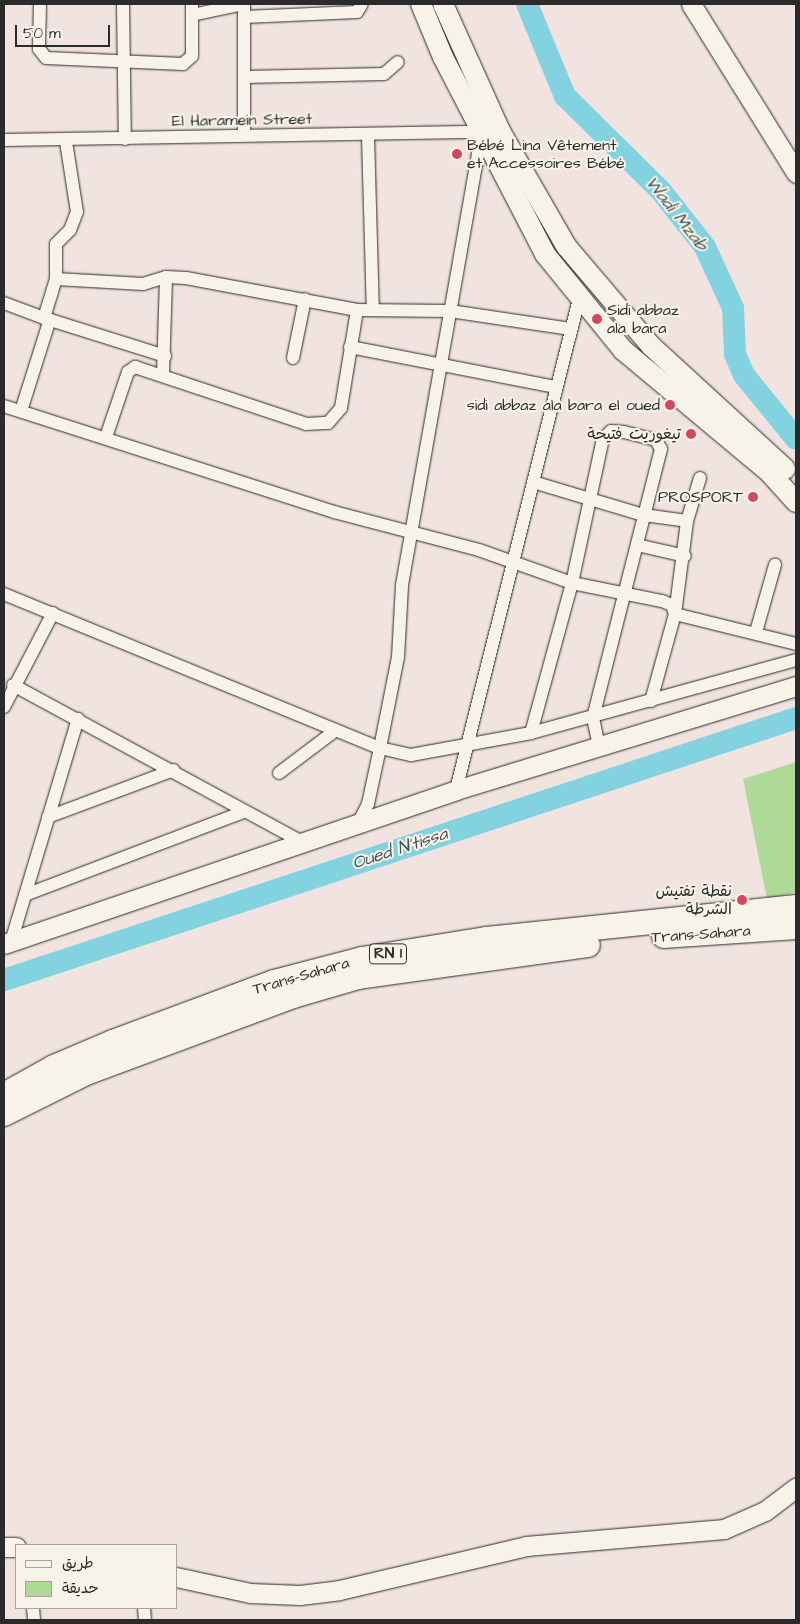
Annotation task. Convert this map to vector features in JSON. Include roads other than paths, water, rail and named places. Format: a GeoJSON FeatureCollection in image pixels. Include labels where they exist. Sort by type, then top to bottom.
{"type":"FeatureCollection","features":[{"type":"Feature","properties":{"kind":"highway","name":"Trans-Sahara"},"geometry":{"type":"LineString","coordinates":[[4,1114],[51,1088],[146,1048],[257,1007],[358,977],[651,937],[743,922],[796,907]]}},
{"type":"Feature","properties":{"kind":"highway","name":"Trans-Sahara"},"geometry":{"type":"LineString","coordinates":[[4,1096],[54,1067],[113,1042],[274,982],[336,965],[487,939],[743,922],[796,927]]}},
{"type":"Feature","properties":{"kind":"main road"},"geometry":{"type":"LineString","coordinates":[[421,4],[490,138],[546,254],[579,299],[622,350],[770,473],[796,502]]}},
{"type":"Feature","properties":{"kind":"main road"},"geometry":{"type":"LineString","coordinates":[[443,4],[490,138],[566,246],[596,284],[651,346],[796,482]]}},
{"type":"Feature","properties":{"kind":"main road"},"geometry":{"type":"LineString","coordinates":[[691,4],[796,173]]}},
{"type":"Feature","properties":{"kind":"main road"},"geometry":{"type":"LineString","coordinates":[[8,943],[302,842],[357,826],[456,790],[599,748],[796,686]]}},
{"type":"Feature","properties":{"kind":"main road"},"geometry":{"type":"LineString","coordinates":[[178,1577],[250,1593],[300,1595],[340,1590],[526,1546],[717,1531],[764,1511],[796,1488]]}},
{"type":"Feature","properties":{"kind":"street"},"geometry":{"type":"LineString","coordinates":[[40,4],[38,49],[46,58],[122,63],[189,62],[192,9],[244,4],[244,135]]}},
{"type":"Feature","properties":{"kind":"street"},"geometry":{"type":"LineString","coordinates":[[123,4],[122,63],[125,139]]}},
{"type":"Feature","properties":{"kind":"street"},"geometry":{"type":"LineString","coordinates":[[244,17],[357,12],[362,4]]}},
{"type":"Feature","properties":{"kind":"street"},"geometry":{"type":"LineString","coordinates":[[245,77],[384,74],[398,62]]}},
{"type":"Feature","properties":{"kind":"street","name":"El Haramein Street"},"geometry":{"type":"LineString","coordinates":[[4,140],[66,142],[244,135],[490,138]]}},
{"type":"Feature","properties":{"kind":"street"},"geometry":{"type":"LineString","coordinates":[[368,136],[373,310]]}},
{"type":"Feature","properties":{"kind":"street"},"geometry":{"type":"LineString","coordinates":[[357,826],[368,804],[398,657],[402,586],[478,154],[490,138]]}},
{"type":"Feature","properties":{"kind":"street"},"geometry":{"type":"LineString","coordinates":[[21,411],[56,279],[56,244],[70,230],[76,212],[66,142]]}},
{"type":"Feature","properties":{"kind":"street"},"geometry":{"type":"LineString","coordinates":[[56,279],[143,284],[166,277],[306,299],[357,310],[450,311],[571,329]]}},
{"type":"Feature","properties":{"kind":"street"},"geometry":{"type":"LineString","coordinates":[[162,374],[165,356],[166,277]]}},
{"type":"Feature","properties":{"kind":"street"},"geometry":{"type":"LineString","coordinates":[[293,358],[306,299]]}},
{"type":"Feature","properties":{"kind":"street"},"geometry":{"type":"LineString","coordinates":[[456,790],[469,746],[579,299]]}},
{"type":"Feature","properties":{"kind":"street"},"geometry":{"type":"LineString","coordinates":[[4,304],[165,356]]}},
{"type":"Feature","properties":{"kind":"street"},"geometry":{"type":"LineString","coordinates":[[106,437],[130,370],[138,367],[306,424],[324,424],[341,408],[357,310]]}},
{"type":"Feature","properties":{"kind":"street"},"geometry":{"type":"LineString","coordinates":[[350,347],[556,387]]}},
{"type":"Feature","properties":{"kind":"street"},"geometry":{"type":"LineString","coordinates":[[4,406],[412,534],[513,563],[572,583],[624,596],[662,600],[672,605],[675,614]]}},
{"type":"Feature","properties":{"kind":"street"},"geometry":{"type":"LineString","coordinates":[[531,733],[572,583],[606,434],[616,431],[650,438],[661,449],[593,718],[599,748]]}},
{"type":"Feature","properties":{"kind":"street"},"geometry":{"type":"LineString","coordinates":[[652,701],[675,614],[685,556],[688,521],[700,478]]}},
{"type":"Feature","properties":{"kind":"street"},"geometry":{"type":"LineString","coordinates":[[533,482],[591,496],[644,515],[688,521]]}},
{"type":"Feature","properties":{"kind":"street"},"geometry":{"type":"LineString","coordinates":[[637,545],[685,556]]}},
{"type":"Feature","properties":{"kind":"street"},"geometry":{"type":"LineString","coordinates":[[756,632],[774,565]]}},
{"type":"Feature","properties":{"kind":"street"},"geometry":{"type":"LineString","coordinates":[[4,594],[380,748],[411,755],[469,746],[593,718],[796,660]]}},
{"type":"Feature","properties":{"kind":"street"},"geometry":{"type":"LineString","coordinates":[[4,707],[13,685],[53,613]]}},
{"type":"Feature","properties":{"kind":"street"},"geometry":{"type":"LineString","coordinates":[[675,614],[756,632],[796,644]]}},
{"type":"Feature","properties":{"kind":"street"},"geometry":{"type":"LineString","coordinates":[[13,685],[174,770],[244,812],[302,842]]}},
{"type":"Feature","properties":{"kind":"street"},"geometry":{"type":"LineString","coordinates":[[8,943],[25,895],[78,719]]}},
{"type":"Feature","properties":{"kind":"street"},"geometry":{"type":"LineString","coordinates":[[280,773],[336,730]]}},
{"type":"Feature","properties":{"kind":"street"},"geometry":{"type":"LineString","coordinates":[[48,817],[174,770]]}},
{"type":"Feature","properties":{"kind":"street"},"geometry":{"type":"LineString","coordinates":[[25,895],[244,812]]}},
{"type":"Feature","properties":{"kind":"waterway","name":"Wadi Mzab"},"geometry":{"type":"LineString","coordinates":[[527,4],[565,96],[661,191],[705,247],[733,308],[735,354],[744,375],[796,439]]}},
{"type":"Feature","properties":{"kind":"waterway","name":"Oued N'tissa"},"geometry":{"type":"LineString","coordinates":[[4,980],[796,718]]}},
{"type":"Feature","properties":{"kind":"place","name":"Bébé Lina Vêtement et Accessoires Bébé"},"geometry":{"type":"Point","coordinates":[457,154]}},
{"type":"Feature","properties":{"kind":"place","name":"Sidi abbaz ala bara"},"geometry":{"type":"Point","coordinates":[597,319]}},
{"type":"Feature","properties":{"kind":"place","name":"sidi abbaz ala bara el oued"},"geometry":{"type":"Point","coordinates":[670,405]}},
{"type":"Feature","properties":{"kind":"place","name":"تيغوريت فتيحة"},"geometry":{"type":"Point","coordinates":[691,434]}},
{"type":"Feature","properties":{"kind":"place","name":"PROSPORT"},"geometry":{"type":"Point","coordinates":[753,497]}},
{"type":"Feature","properties":{"kind":"place","name":"نقطة تفتيش الشرطة"},"geometry":{"type":"Point","coordinates":[742,900]}}]}
